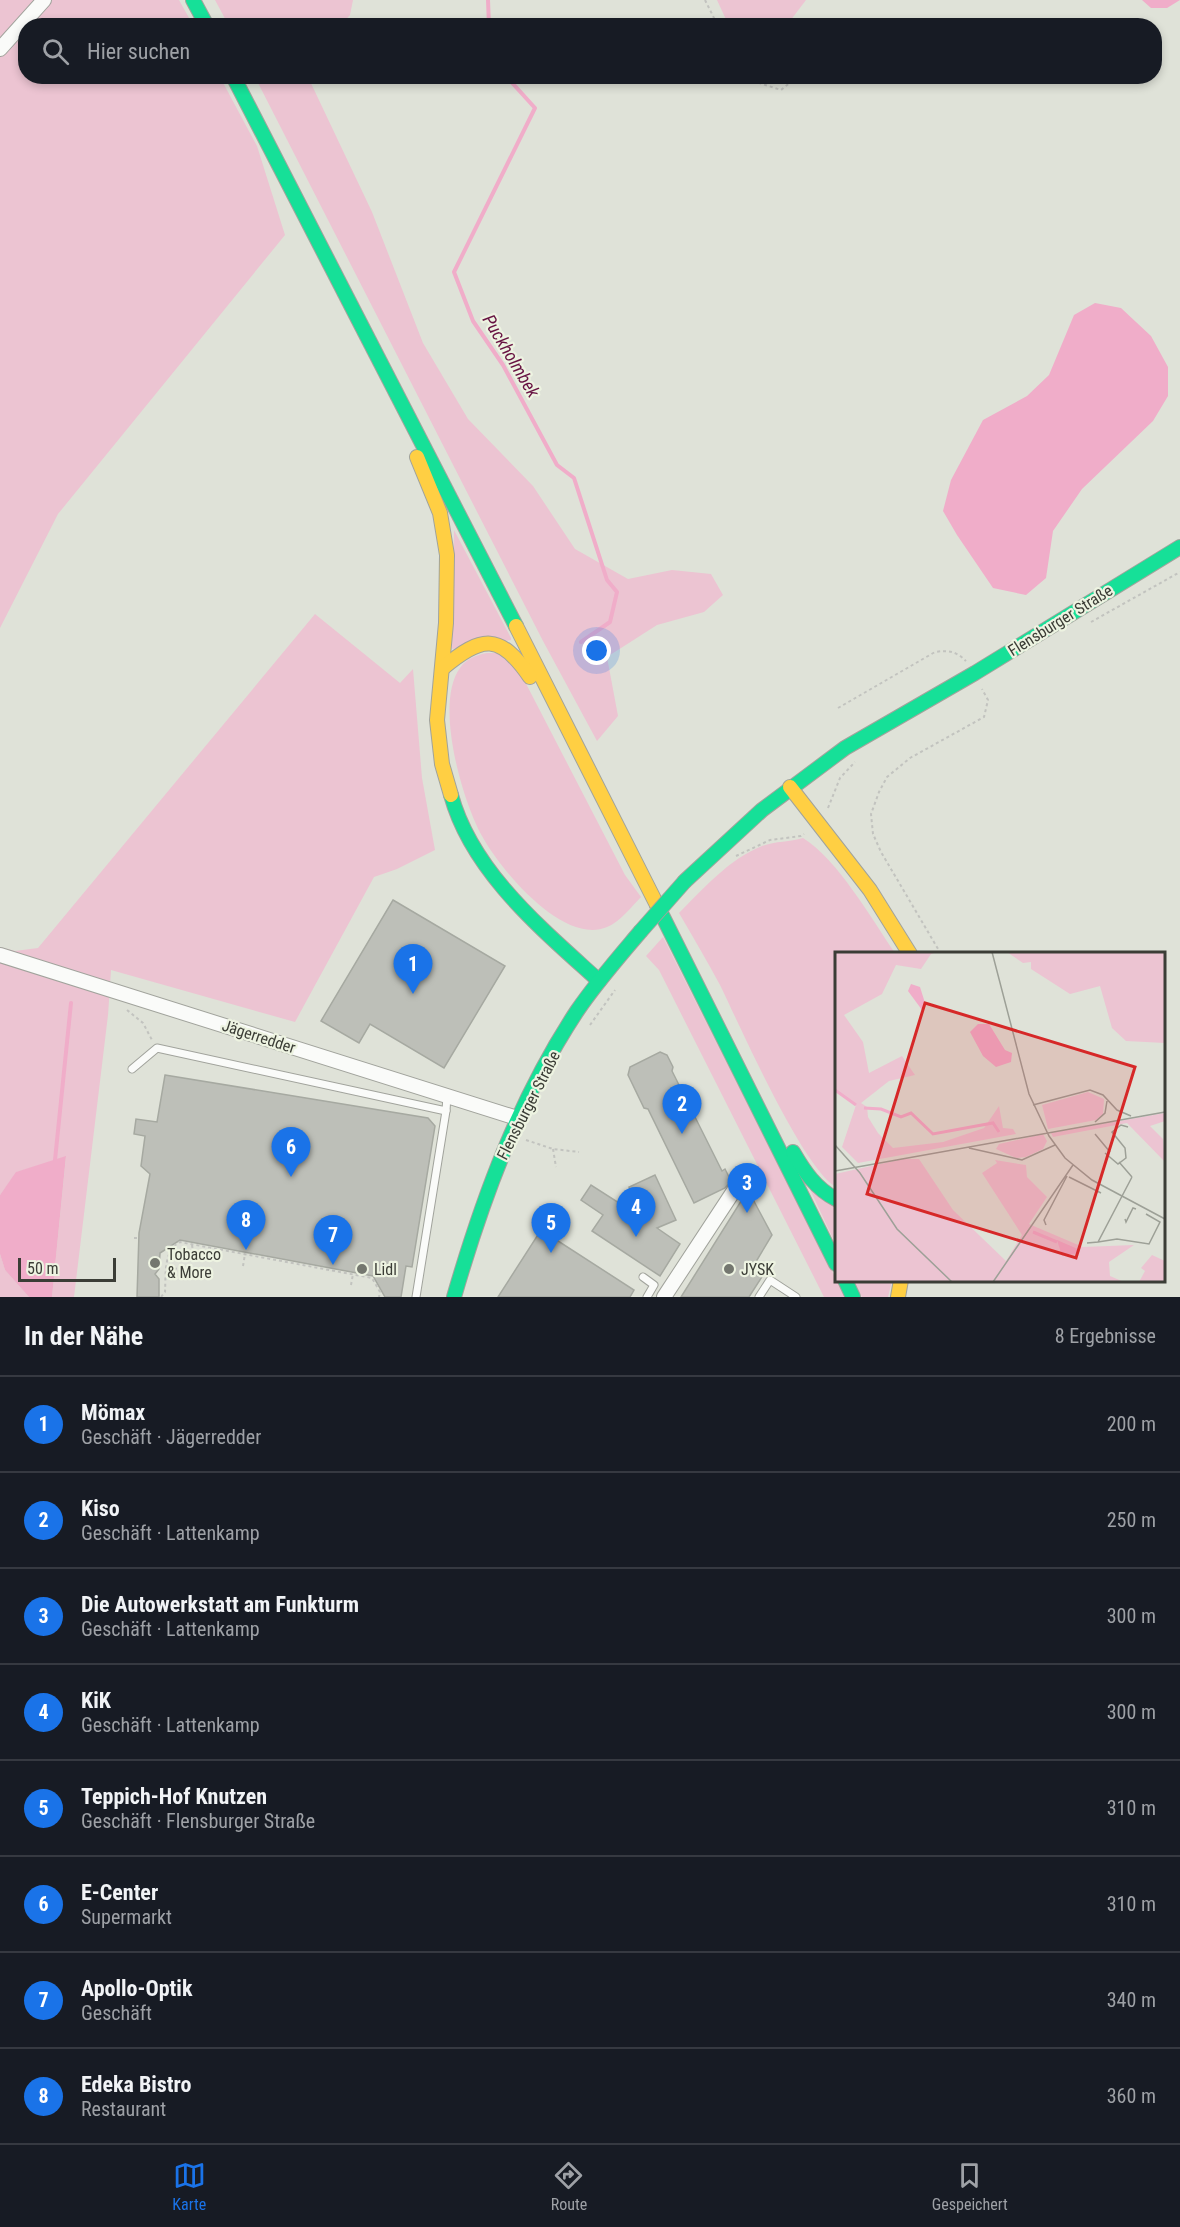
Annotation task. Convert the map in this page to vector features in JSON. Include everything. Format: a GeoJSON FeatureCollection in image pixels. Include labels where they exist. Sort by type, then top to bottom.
{"type":"FeatureCollection","features":[{"type":"Feature","properties":{"kind":"main road"},"geometry":{"type":"LineString","coordinates":[[194,0],[203,18]]}},
{"type":"Feature","properties":{"kind":"main road"},"geometry":{"type":"LineString","coordinates":[[237,84],[579,748],[835,1260]]}},
{"type":"Feature","properties":{"kind":"main road"},"geometry":{"type":"LineString","coordinates":[[411,419],[415,453],[441,519],[448,560],[448,598],[443,668],[438,687],[437,720],[445,778],[459,820],[480,859],[520,907],[599,981]]}},
{"type":"Feature","properties":{"kind":"main road","name":"Flensburger Straße"},"geometry":{"type":"LineString","coordinates":[[454,1297],[467,1247],[518,1118],[577,1013],[599,981],[685,881],[737,830],[846,748],[1180,548]]}},
{"type":"Feature","properties":{"kind":"main road"},"geometry":{"type":"LineString","coordinates":[[443,668],[462,650],[480,643],[505,646],[519,658],[563,733],[579,748]]}},
{"type":"Feature","properties":{"kind":"main road"},"geometry":{"type":"LineString","coordinates":[[790,788],[870,890],[909,952]]}},
{"type":"Feature","properties":{"kind":"main road"},"geometry":{"type":"LineString","coordinates":[[747,1082],[761,1094],[799,1163],[828,1195],[835,1198]]}},
{"type":"Feature","properties":{"kind":"main road"},"geometry":{"type":"LineString","coordinates":[[846,1282],[853,1297]]}},
{"type":"Feature","properties":{"kind":"main road"},"geometry":{"type":"LineString","coordinates":[[898,1297],[901,1282]]}},
{"type":"Feature","properties":{"kind":"street"},"geometry":{"type":"LineString","coordinates":[[28,18],[44,0]]}},
{"type":"Feature","properties":{"kind":"street"},"geometry":{"type":"LineString","coordinates":[[0,49],[18,29]]}},
{"type":"Feature","properties":{"kind":"street","name":"Jägerredder"},"geometry":{"type":"LineString","coordinates":[[0,955],[518,1118]]}},
{"type":"Feature","properties":{"kind":"street"},"geometry":{"type":"LineString","coordinates":[[664,1297],[735,1189]]}},
{"type":"Feature","properties":{"kind":"lane"},"geometry":{"type":"LineString","coordinates":[[132,1069],[157,1048],[446,1111]]}},
{"type":"Feature","properties":{"kind":"lane"},"geometry":{"type":"LineString","coordinates":[[417,1297],[447,1095]]}},
{"type":"Feature","properties":{"kind":"lane"},"geometry":{"type":"LineString","coordinates":[[643,1277],[654,1285],[647,1297]]}},
{"type":"Feature","properties":{"kind":"lane"},"geometry":{"type":"LineString","coordinates":[[759,1297],[770,1280],[796,1297]]}},
{"type":"Feature","properties":{"kind":"path"},"geometry":{"type":"LineString","coordinates":[[705,0],[714,18]]}},
{"type":"Feature","properties":{"kind":"path"},"geometry":{"type":"LineString","coordinates":[[763,84],[782,90],[789,84]]}},
{"type":"Feature","properties":{"kind":"path"},"geometry":{"type":"LineString","coordinates":[[1086,623],[1096,621],[1180,572]]}},
{"type":"Feature","properties":{"kind":"path"},"geometry":{"type":"LineString","coordinates":[[838,708],[935,652],[947,650],[965,659],[988,700],[984,717],[910,758],[887,777],[871,814],[873,834],[881,852],[940,952]]}},
{"type":"Feature","properties":{"kind":"path"},"geometry":{"type":"LineString","coordinates":[[733,857],[770,840],[801,836],[817,822],[831,804],[840,778],[858,759]]}},
{"type":"Feature","properties":{"kind":"path"},"geometry":{"type":"LineString","coordinates":[[588,1027],[615,990]]}},
{"type":"Feature","properties":{"kind":"path"},"geometry":{"type":"LineString","coordinates":[[121,1005],[143,1023],[157,1048]]}},
{"type":"Feature","properties":{"kind":"path"},"geometry":{"type":"LineString","coordinates":[[529,1132],[525,1140],[553,1149],[579,1152]]}},
{"type":"Feature","properties":{"kind":"path"},"geometry":{"type":"LineString","coordinates":[[553,1149],[556,1167]]}},
{"type":"Feature","properties":{"kind":"path"},"geometry":{"type":"LineString","coordinates":[[134,1238],[139,1238]]}},
{"type":"Feature","properties":{"kind":"path"},"geometry":{"type":"LineString","coordinates":[[161,1297],[165,1292],[169,1251],[173,1245],[180,1242],[372,1278],[380,1292],[380,1297]]}},
{"type":"Feature","properties":{"kind":"path"},"geometry":{"type":"LineString","coordinates":[[192,1244],[194,1258]]}},
{"type":"Feature","properties":{"kind":"path"},"geometry":{"type":"LineString","coordinates":[[164,1248],[169,1251]]}},
{"type":"Feature","properties":{"kind":"path"},"geometry":{"type":"LineString","coordinates":[[243,1266],[245,1254]]}},
{"type":"Feature","properties":{"kind":"path"},"geometry":{"type":"LineString","coordinates":[[167,1267],[192,1272]]}},
{"type":"Feature","properties":{"kind":"path"},"geometry":{"type":"LineString","coordinates":[[351,1285],[353,1274]]}},
{"type":"Feature","properties":{"kind":"shaded area"},"geometry":{"type":"Polygon","coordinates":[[[0,0],[179,0],[189,18],[18,18],[18,84],[224,84],[257,146],[285,235],[58,514],[0,628],[0,0]]]}},
{"type":"Feature","properties":{"kind":"shaded area"},"geometry":{"type":"Polygon","coordinates":[[[215,0],[353,0],[347,18],[225,18],[215,0]]]}},
{"type":"Feature","properties":{"kind":"shaded area"},"geometry":{"type":"Polygon","coordinates":[[[717,0],[806,0],[792,18],[725,18],[717,0]]]}},
{"type":"Feature","properties":{"kind":"shaded area"},"geometry":{"type":"Polygon","coordinates":[[[1142,0],[1180,0],[1167,8],[1151,8],[1142,0]]]}},
{"type":"Feature","properties":{"kind":"shaded area"},"geometry":{"type":"Polygon","coordinates":[[[259,84],[311,84],[372,212],[423,343],[468,419],[533,486],[575,549],[628,579],[672,570],[711,574],[723,595],[704,612],[657,625],[607,657],[618,716],[597,741],[543,641],[259,84]]]}},
{"type":"Feature","properties":{"kind":"shaded area"},"geometry":{"type":"Polygon","coordinates":[[[1095,303],[1121,308],[1151,336],[1168,367],[1168,396],[1153,421],[1082,489],[1053,531],[1046,578],[1026,595],[993,588],[943,511],[951,480],[983,420],[1027,396],[1049,375],[1074,315],[1095,303]]]}},
{"type":"Feature","properties":{"kind":"shaded area"},"geometry":{"type":"Polygon","coordinates":[[[454,530],[511,638],[511,640],[452,649],[454,530]]]}},
{"type":"Feature","properties":{"kind":"shaded area"},"geometry":{"type":"Polygon","coordinates":[[[315,614],[400,683],[413,669],[422,778],[435,850],[397,869],[374,877],[295,1022],[111,970],[108,1015],[74,1297],[52,1297],[66,1157],[17,1172],[0,1195],[0,947],[15,951],[38,948],[315,614]]]}},
{"type":"Feature","properties":{"kind":"shaded area"},"geometry":{"type":"Polygon","coordinates":[[[487,653],[498,653],[521,674],[625,875],[641,897],[612,925],[590,930],[571,925],[553,915],[535,901],[503,867],[474,820],[459,776],[454,752],[450,727],[450,704],[453,684],[460,668],[472,658],[487,653]]]}},
{"type":"Feature","properties":{"kind":"shaded area"},"geometry":{"type":"Polygon","coordinates":[[[803,838],[829,860],[865,907],[894,952],[835,952],[835,1186],[822,1175],[790,1126],[720,985],[679,913],[717,875],[738,859],[767,844],[803,838]]]}},
{"type":"Feature","properties":{"kind":"shaded area"},"geometry":{"type":"Polygon","coordinates":[[[663,937],[835,1277],[835,1282],[838,1282],[846,1297],[824,1297],[659,970],[646,956],[663,937]]]}},
{"type":"Feature","properties":{"kind":"shaded area"},"geometry":{"type":"Polygon","coordinates":[[[66,1156],[52,1297],[29,1297],[5,1270],[0,1254],[0,1195],[16,1172],[66,1156]]]}},
{"type":"Feature","properties":{"kind":"shaded area"},"geometry":{"type":"Polygon","coordinates":[[[807,1183],[835,1202],[835,1243],[807,1183]]]}},
{"type":"Feature","properties":{"kind":"shaded area"},"geometry":{"type":"Polygon","coordinates":[[[0,1254],[5,1270],[29,1297],[0,1297],[0,1254]]]}},
{"type":"Feature","properties":{"kind":"shaded area"},"geometry":{"type":"Polygon","coordinates":[[[854,1282],[892,1282],[888,1297],[862,1297],[854,1282]]]}},
{"type":"Feature","properties":{"kind":"building"},"geometry":{"type":"Polygon","coordinates":[[[393,900],[505,966],[444,1068],[370,1024],[359,1043],[321,1021],[393,900]]]}},
{"type":"Feature","properties":{"kind":"building"},"geometry":{"type":"Polygon","coordinates":[[[660,1052],[667,1055],[673,1067],[672,1071],[722,1171],[725,1169],[731,1181],[725,1188],[694,1203],[648,1109],[644,1108],[628,1075],[630,1067],[660,1052]]]}},
{"type":"Feature","properties":{"kind":"building"},"geometry":{"type":"Polygon","coordinates":[[[165,1075],[428,1118],[435,1126],[412,1267],[406,1266],[401,1297],[385,1297],[373,1276],[180,1240],[160,1253],[159,1269],[155,1274],[159,1279],[159,1297],[137,1297],[139,1233],[150,1174],[141,1166],[145,1136],[134,1134],[136,1119],[157,1122],[165,1075]]]}},
{"type":"Feature","properties":{"kind":"building"},"geometry":{"type":"Polygon","coordinates":[[[655,1175],[676,1220],[657,1228],[680,1244],[660,1276],[592,1231],[603,1215],[581,1200],[591,1185],[644,1219],[629,1187],[655,1175]]]}},
{"type":"Feature","properties":{"kind":"building"},"geometry":{"type":"Polygon","coordinates":[[[748,1190],[772,1235],[754,1265],[765,1272],[749,1297],[681,1297],[748,1190]]]}},
{"type":"Feature","properties":{"kind":"building"},"geometry":{"type":"Polygon","coordinates":[[[541,1230],[634,1290],[630,1297],[498,1297],[541,1230]]]}},
{"type":"Feature","properties":{"kind":"waterway","name":"Puckholmbek"},"geometry":{"type":"LineString","coordinates":[[488,0],[489,18]]}},
{"type":"Feature","properties":{"kind":"waterway","name":"Puckholmbek"},"geometry":{"type":"LineString","coordinates":[[513,84],[535,108],[454,272],[473,321],[503,365],[557,465],[574,478],[607,580],[617,592],[610,622],[581,642]]}},
{"type":"Feature","properties":{"kind":"waterway"},"geometry":{"type":"LineString","coordinates":[[55,1160],[71,1003]]}},
{"type":"Feature","properties":{"kind":"traffic: fast"},"geometry":{"type":"LineString","coordinates":[[193,0],[203,18]]}},
{"type":"Feature","properties":{"kind":"traffic: fast"},"geometry":{"type":"LineString","coordinates":[[237,84],[516,626]]}},
{"type":"Feature","properties":{"kind":"traffic: fast"},"geometry":{"type":"LineString","coordinates":[[685,881],[762,810],[845,748],[975,673],[1180,547]]}},
{"type":"Feature","properties":{"kind":"traffic: fast"},"geometry":{"type":"LineString","coordinates":[[451,795],[461,823],[492,874],[533,920],[599,981]]}},
{"type":"Feature","properties":{"kind":"traffic: fast"},"geometry":{"type":"LineString","coordinates":[[640,932],[685,881]]}},
{"type":"Feature","properties":{"kind":"traffic: fast"},"geometry":{"type":"LineString","coordinates":[[657,905],[835,1262]]}},
{"type":"Feature","properties":{"kind":"traffic: fast"},"geometry":{"type":"LineString","coordinates":[[454,1297],[490,1186],[537,1079],[577,1011],[640,932]]}},
{"type":"Feature","properties":{"kind":"traffic: fast"},"geometry":{"type":"LineString","coordinates":[[793,1152],[811,1179],[835,1198]]}},
{"type":"Feature","properties":{"kind":"traffic: fast"},"geometry":{"type":"LineString","coordinates":[[846,1282],[853,1297]]}},
{"type":"Feature","properties":{"kind":"traffic: slow"},"geometry":{"type":"LineString","coordinates":[[417,457],[440,513],[447,555],[446,623],[437,720],[442,764],[451,795]]}},
{"type":"Feature","properties":{"kind":"traffic: slow"},"geometry":{"type":"LineString","coordinates":[[516,626],[657,905]]}},
{"type":"Feature","properties":{"kind":"traffic: slow"},"geometry":{"type":"LineString","coordinates":[[443,668],[469,649],[490,644],[500,646],[509,652],[530,677]]}},
{"type":"Feature","properties":{"kind":"traffic: slow"},"geometry":{"type":"LineString","coordinates":[[790,787],[870,890],[909,952]]}},
{"type":"Feature","properties":{"kind":"traffic: slow"},"geometry":{"type":"LineString","coordinates":[[898,1297],[901,1282]]}},
{"type":"Feature","properties":{"kind":"place","name":"Mömax"},"geometry":{"type":"Point","coordinates":[413,994]}},
{"type":"Feature","properties":{"kind":"place","name":"Kiso"},"geometry":{"type":"Point","coordinates":[682,1134]}},
{"type":"Feature","properties":{"kind":"place","name":"E-Center"},"geometry":{"type":"Point","coordinates":[291,1177]}},
{"type":"Feature","properties":{"kind":"place","name":"Die Autowerkstatt am Funkturm"},"geometry":{"type":"Point","coordinates":[747,1213]}},
{"type":"Feature","properties":{"kind":"place","name":"KiK"},"geometry":{"type":"Point","coordinates":[636,1237]}},
{"type":"Feature","properties":{"kind":"place","name":"Edeka Bistro"},"geometry":{"type":"Point","coordinates":[246,1250]}},
{"type":"Feature","properties":{"kind":"place","name":"Teppich-Hof Knutzen"},"geometry":{"type":"Point","coordinates":[551,1253]}},
{"type":"Feature","properties":{"kind":"place","name":"Tobacco & More"},"geometry":{"type":"Point","coordinates":[155,1263]}},
{"type":"Feature","properties":{"kind":"place","name":"Apollo-Optik"},"geometry":{"type":"Point","coordinates":[333,1265]}},
{"type":"Feature","properties":{"kind":"place","name":"Lidl"},"geometry":{"type":"Point","coordinates":[362,1269]}},
{"type":"Feature","properties":{"kind":"place","name":"JYSK"},"geometry":{"type":"Point","coordinates":[729,1269]}}]}
